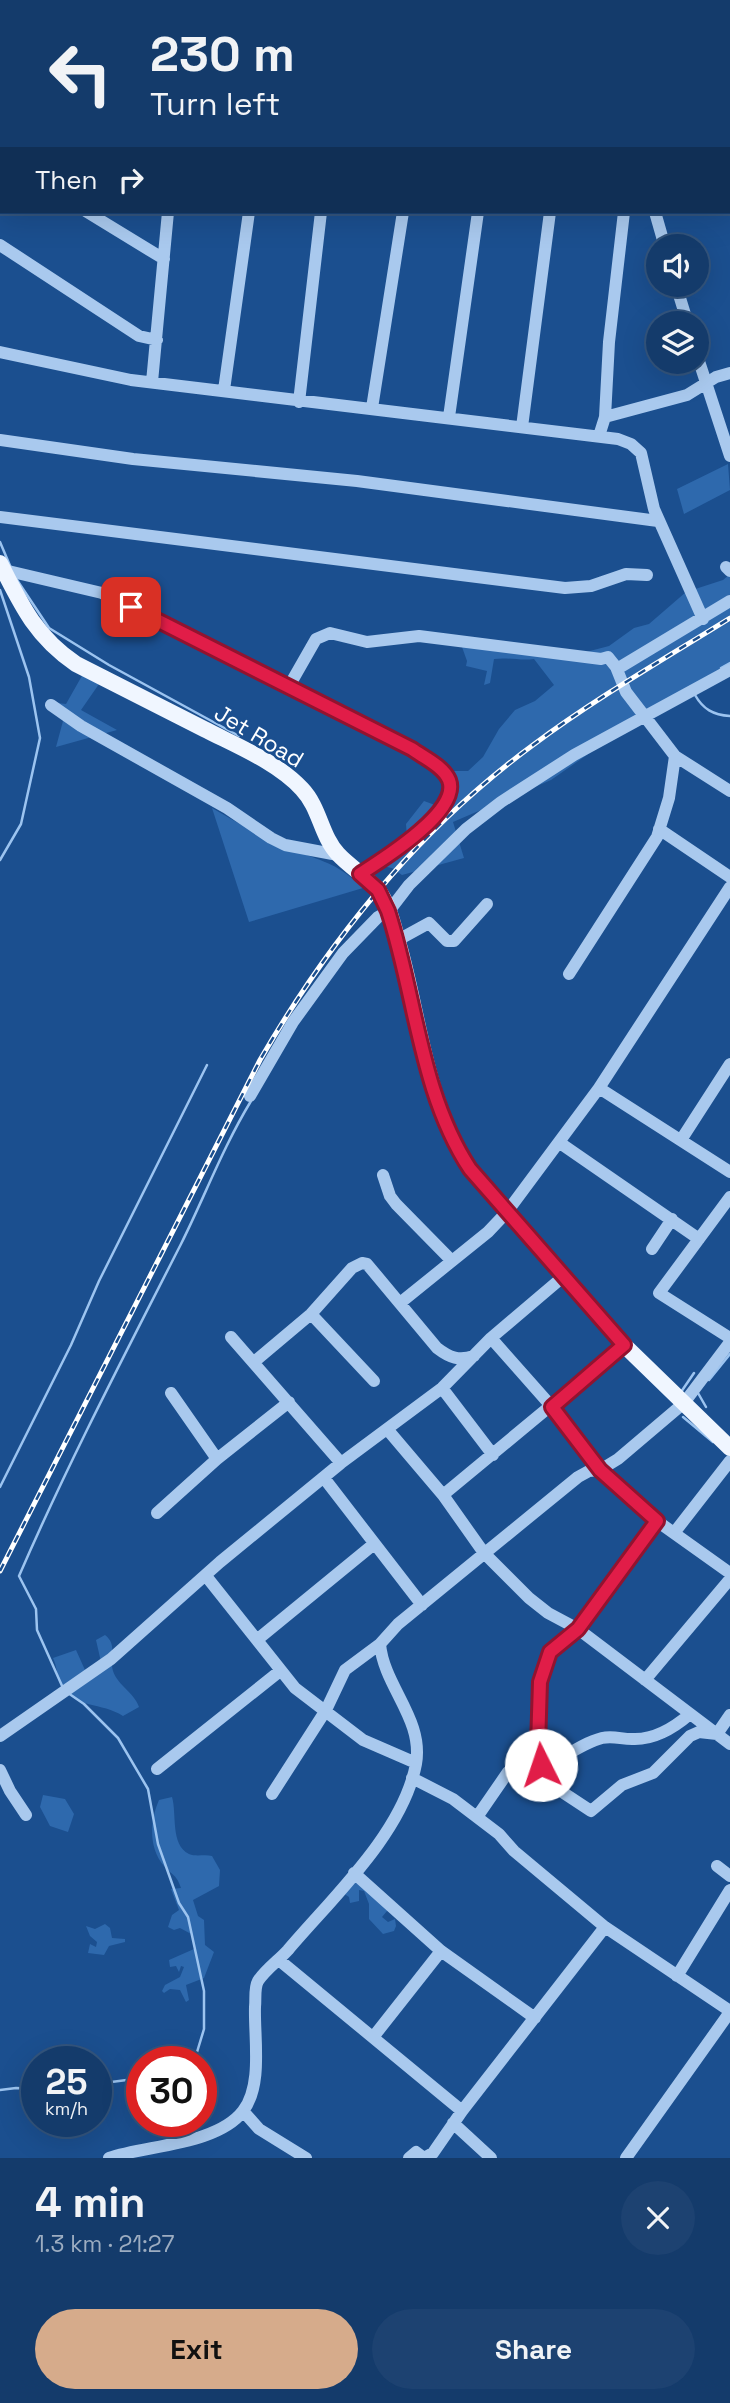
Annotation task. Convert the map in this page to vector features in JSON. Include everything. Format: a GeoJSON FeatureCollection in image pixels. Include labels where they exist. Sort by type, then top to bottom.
{"type":"FeatureCollection","features":[{"type":"Feature","properties":{"kind":"main road","name":"Jet Road"},"geometry":{"type":"LineString","coordinates":[[2,566],[34,626],[59,653],[235,744],[286,774],[312,802],[338,855],[378,890],[388,911],[398,940],[443,1122],[470,1169],[624,1345],[730,1448]]}},
{"type":"Feature","properties":{"kind":"street"},"geometry":{"type":"LineString","coordinates":[[90,214],[164,259]]}},
{"type":"Feature","properties":{"kind":"street"},"geometry":{"type":"LineString","coordinates":[[152,382],[168,214]]}},
{"type":"Feature","properties":{"kind":"street"},"geometry":{"type":"LineString","coordinates":[[224,390],[249,214]]}},
{"type":"Feature","properties":{"kind":"street"},"geometry":{"type":"LineString","coordinates":[[299,401],[321,214]]}},
{"type":"Feature","properties":{"kind":"street"},"geometry":{"type":"LineString","coordinates":[[372,408],[403,214]]}},
{"type":"Feature","properties":{"kind":"street"},"geometry":{"type":"LineString","coordinates":[[449,417],[478,214]]}},
{"type":"Feature","properties":{"kind":"street"},"geometry":{"type":"LineString","coordinates":[[522,427],[551,214]]}},
{"type":"Feature","properties":{"kind":"street"},"geometry":{"type":"LineString","coordinates":[[598,436],[605,417],[609,342],[624,214]]}},
{"type":"Feature","properties":{"kind":"street"},"geometry":{"type":"LineString","coordinates":[[655,214],[661,234]]}},
{"type":"Feature","properties":{"kind":"street"},"geometry":{"type":"LineString","coordinates":[[0,245],[139,336],[157,340]]}},
{"type":"Feature","properties":{"kind":"street"},"geometry":{"type":"LineString","coordinates":[[0,352],[98,375],[618,439],[631,444],[641,453],[658,521],[703,619]]}},
{"type":"Feature","properties":{"kind":"street"},"geometry":{"type":"LineString","coordinates":[[605,417],[676,399],[730,373]]}},
{"type":"Feature","properties":{"kind":"street"},"geometry":{"type":"LineString","coordinates":[[703,374],[730,456]]}},
{"type":"Feature","properties":{"kind":"street"},"geometry":{"type":"LineString","coordinates":[[0,440],[133,458],[358,481],[658,521]]}},
{"type":"Feature","properties":{"kind":"street"},"geometry":{"type":"LineString","coordinates":[[0,517],[565,588],[591,586],[617,576],[647,575]]}},
{"type":"Feature","properties":{"kind":"street"},"geometry":{"type":"LineString","coordinates":[[2,566],[102,593],[412,749],[439,768],[449,780],[449,793],[438,813],[411,839],[360,874]]}},
{"type":"Feature","properties":{"kind":"street"},"geometry":{"type":"LineString","coordinates":[[617,669],[730,601]]}},
{"type":"Feature","properties":{"kind":"street"},"geometry":{"type":"LineString","coordinates":[[288,688],[308,650],[322,634],[330,632],[367,642],[419,636],[601,659],[608,657],[617,669],[626,692],[675,755],[730,790]]}},
{"type":"Feature","properties":{"kind":"street"},"geometry":{"type":"LineString","coordinates":[[250,1096],[293,1022],[343,953],[378,917],[388,911],[409,885],[481,817],[574,755],[730,670]]}},
{"type":"Feature","properties":{"kind":"street"},"geometry":{"type":"LineString","coordinates":[[51,705],[80,726],[227,808],[271,838],[285,845],[338,855]]}},
{"type":"Feature","properties":{"kind":"street"},"geometry":{"type":"LineString","coordinates":[[569,974],[657,837],[669,798],[675,755]]}},
{"type":"Feature","properties":{"kind":"street"},"geometry":{"type":"LineString","coordinates":[[659,829],[730,877]]}},
{"type":"Feature","properties":{"kind":"street"},"geometry":{"type":"LineString","coordinates":[[400,1303],[507,1212],[599,1088],[730,887]]}},
{"type":"Feature","properties":{"kind":"street"},"geometry":{"type":"LineString","coordinates":[[398,940],[429,923],[447,941],[454,941],[487,904]]}},
{"type":"Feature","properties":{"kind":"street"},"geometry":{"type":"LineString","coordinates":[[681,1140],[730,1064]]}},
{"type":"Feature","properties":{"kind":"street"},"geometry":{"type":"LineString","coordinates":[[599,1088],[730,1172]]}},
{"type":"Feature","properties":{"kind":"street"},"geometry":{"type":"LineString","coordinates":[[560,1143],[699,1239]]}},
{"type":"Feature","properties":{"kind":"street"},"geometry":{"type":"LineString","coordinates":[[383,1175],[390,1196],[452,1261]]}},
{"type":"Feature","properties":{"kind":"street"},"geometry":{"type":"LineString","coordinates":[[272,1794],[326,1710],[345,1670],[380,1644],[398,1623],[578,1477],[589,1471],[600,1470],[618,1459],[684,1403],[730,1340],[659,1295],[673,1271],[730,1197]]}},
{"type":"Feature","properties":{"kind":"street"},"geometry":{"type":"LineString","coordinates":[[652,1249],[672,1219]]}},
{"type":"Feature","properties":{"kind":"street"},"geometry":{"type":"LineString","coordinates":[[254,1362],[311,1314],[352,1268],[362,1263],[367,1264],[443,1353],[464,1359],[475,1356]]}},
{"type":"Feature","properties":{"kind":"street"},"geometry":{"type":"LineString","coordinates":[[0,1736],[111,1658],[341,1463],[442,1388],[491,1338],[564,1276]]}},
{"type":"Feature","properties":{"kind":"street"},"geometry":{"type":"LineString","coordinates":[[311,1314],[374,1381]]}},
{"type":"Feature","properties":{"kind":"street"},"geometry":{"type":"LineString","coordinates":[[231,1337],[341,1463]]}},
{"type":"Feature","properties":{"kind":"street"},"geometry":{"type":"LineString","coordinates":[[491,1338],[552,1407],[600,1470],[657,1521],[730,1573]]}},
{"type":"Feature","properties":{"kind":"street"},"geometry":{"type":"LineString","coordinates":[[443,1496],[624,1345]]}},
{"type":"Feature","properties":{"kind":"street"},"geometry":{"type":"LineString","coordinates":[[442,1388],[493,1455]]}},
{"type":"Feature","properties":{"kind":"street"},"geometry":{"type":"LineString","coordinates":[[171,1393],[216,1459]]}},
{"type":"Feature","properties":{"kind":"street"},"geometry":{"type":"LineString","coordinates":[[158,1513],[216,1459],[289,1402]]}},
{"type":"Feature","properties":{"kind":"street"},"geometry":{"type":"LineString","coordinates":[[387,1429],[443,1496],[484,1553],[529,1598],[548,1613],[578,1629],[730,1744]]}},
{"type":"Feature","properties":{"kind":"street"},"geometry":{"type":"LineString","coordinates":[[674,1533],[730,1461]]}},
{"type":"Feature","properties":{"kind":"street"},"geometry":{"type":"LineString","coordinates":[[324,1478],[422,1605]]}},
{"type":"Feature","properties":{"kind":"street"},"geometry":{"type":"LineString","coordinates":[[657,1521],[578,1629],[550,1652],[540,1682],[538,1746],[542,1769],[547,1782],[554,1789],[592,1811],[622,1785],[653,1773],[690,1736],[699,1732],[717,1734]]}},
{"type":"Feature","properties":{"kind":"street"},"geometry":{"type":"LineString","coordinates":[[258,1639],[374,1544]]}},
{"type":"Feature","properties":{"kind":"street"},"geometry":{"type":"LineString","coordinates":[[206,1576],[295,1688],[363,1740],[416,1763]]}},
{"type":"Feature","properties":{"kind":"street"},"geometry":{"type":"LineString","coordinates":[[645,1680],[730,1579]]}},
{"type":"Feature","properties":{"kind":"street"},"geometry":{"type":"LineString","coordinates":[[109,2158],[187,2141],[229,2123],[243,2111],[254,2084],[256,1988],[259,1981],[354,1873],[393,1821],[412,1778],[418,1745],[414,1726],[381,1659],[380,1644]]}},
{"type":"Feature","properties":{"kind":"street"},"geometry":{"type":"LineString","coordinates":[[157,1769],[281,1671]]}},
{"type":"Feature","properties":{"kind":"street"},"geometry":{"type":"LineString","coordinates":[[542,1769],[600,1738],[615,1736],[636,1740],[653,1737],[690,1714]]}},
{"type":"Feature","properties":{"kind":"street"},"geometry":{"type":"LineString","coordinates":[[717,1734],[730,1715]]}},
{"type":"Feature","properties":{"kind":"street"},"geometry":{"type":"LineString","coordinates":[[477,1817],[508,1772],[538,1746]]}},
{"type":"Feature","properties":{"kind":"street"},"geometry":{"type":"LineString","coordinates":[[0,1770],[9,1791],[26,1815]]}},
{"type":"Feature","properties":{"kind":"street"},"geometry":{"type":"LineString","coordinates":[[412,1778],[453,1799],[605,1927],[730,2011],[626,2158]]}},
{"type":"Feature","properties":{"kind":"street"},"geometry":{"type":"LineString","coordinates":[[717,1866],[730,1876]]}},
{"type":"Feature","properties":{"kind":"street"},"geometry":{"type":"LineString","coordinates":[[354,1873],[441,1951],[535,2018]]}},
{"type":"Feature","properties":{"kind":"street"},"geometry":{"type":"LineString","coordinates":[[677,1976],[730,1890]]}},
{"type":"Feature","properties":{"kind":"street"},"geometry":{"type":"LineString","coordinates":[[409,2158],[418,2152],[424,2158],[431,2156],[462,2111],[605,1927]]}},
{"type":"Feature","properties":{"kind":"street"},"geometry":{"type":"LineString","coordinates":[[374,2036],[441,1951]]}},
{"type":"Feature","properties":{"kind":"street"},"geometry":{"type":"LineString","coordinates":[[279,1960],[462,2111]]}},
{"type":"Feature","properties":{"kind":"street"},"geometry":{"type":"LineString","coordinates":[[243,2111],[259,2129],[306,2158]]}},
{"type":"Feature","properties":{"kind":"street"},"geometry":{"type":"LineString","coordinates":[[453,2123],[491,2158]]}},
{"type":"Feature","properties":{"kind":"shaded area"},"geometry":{"type":"Polygon","coordinates":[[[728,464],[730,490],[684,514],[677,489],[728,464]]]}},
{"type":"Feature","properties":{"kind":"shaded area"},"geometry":{"type":"Polygon","coordinates":[[[730,574],[730,674],[594,750],[551,780],[453,822],[464,858],[402,875],[392,868],[382,866],[379,859],[392,845],[407,837],[406,824],[424,801],[435,805],[444,793],[452,817],[450,771],[468,771],[483,757],[499,729],[515,710],[535,701],[554,685],[534,659],[504,658],[494,659],[490,683],[484,685],[487,671],[466,666],[462,647],[586,652],[609,646],[634,628],[649,624],[686,592],[723,580],[730,574]]]}},
{"type":"Feature","properties":{"kind":"shaded area"},"geometry":{"type":"Polygon","coordinates":[[[83,674],[99,684],[81,710],[117,730],[56,747],[63,721],[58,703],[66,704],[83,674]]]}},
{"type":"Feature","properties":{"kind":"shaded area"},"geometry":{"type":"Polygon","coordinates":[[[212,808],[274,841],[332,865],[363,888],[249,922],[212,808]]]}},
{"type":"Feature","properties":{"kind":"shaded area"},"geometry":{"type":"Polygon","coordinates":[[[105,1635],[111,1643],[115,1676],[134,1697],[139,1707],[123,1716],[73,1698],[61,1684],[53,1658],[76,1650],[85,1670],[101,1662],[96,1640],[105,1635]]]}},
{"type":"Feature","properties":{"kind":"shaded area"},"geometry":{"type":"Polygon","coordinates":[[[43,1795],[65,1799],[74,1814],[68,1832],[50,1826],[40,1807],[43,1795]]]}},
{"type":"Feature","properties":{"kind":"shaded area"},"geometry":{"type":"Polygon","coordinates":[[[172,1797],[179,1844],[189,1854],[212,1856],[220,1870],[219,1886],[193,1900],[198,1916],[204,1920],[205,1945],[214,1952],[204,1978],[186,1985],[189,2000],[186,2002],[180,1990],[170,1989],[164,1993],[162,1991],[165,1985],[180,1977],[184,1967],[181,1966],[179,1972],[176,1966],[170,1967],[169,1960],[194,1949],[193,1935],[180,1928],[174,1930],[168,1927],[172,1915],[179,1910],[171,1889],[181,1888],[159,1859],[153,1842],[152,1825],[159,1800],[172,1797]]]}},
{"type":"Feature","properties":{"kind":"shaded area"},"geometry":{"type":"Polygon","coordinates":[[[358,1878],[393,1912],[387,1911],[382,1917],[388,1922],[395,1919],[394,1931],[383,1934],[369,1919],[369,1904],[364,1891],[359,1890],[359,1901],[350,1903],[349,1897],[343,1893],[358,1878]]]}},
{"type":"Feature","properties":{"kind":"shaded area"},"geometry":{"type":"Polygon","coordinates":[[[105,1924],[110,1928],[112,1938],[125,1939],[125,1942],[109,1946],[104,1955],[88,1953],[90,1944],[96,1947],[97,1942],[90,1936],[86,1926],[95,1929],[105,1924]]]}},
{"type":"Feature","properties":{"kind":"waterway"},"geometry":{"type":"LineString","coordinates":[[0,542],[11,568]]}},
{"type":"Feature","properties":{"kind":"waterway"},"geometry":{"type":"LineString","coordinates":[[17,580],[49,628],[109,665],[239,736]]}},
{"type":"Feature","properties":{"kind":"waterway"},"geometry":{"type":"LineString","coordinates":[[0,590],[29,677],[40,738],[21,824],[0,860]]}},
{"type":"Feature","properties":{"kind":"waterway"},"geometry":{"type":"LineString","coordinates":[[721,668],[730,663]]}},
{"type":"Feature","properties":{"kind":"waterway"},"geometry":{"type":"LineString","coordinates":[[695,695],[709,710],[730,716]]}},
{"type":"Feature","properties":{"kind":"waterway"},"geometry":{"type":"LineString","coordinates":[[0,1487],[207,1065]]}},
{"type":"Feature","properties":{"kind":"waterway"},"geometry":{"type":"LineString","coordinates":[[63,1688],[37,1630],[36,1609],[19,1576],[77,1450],[251,1101]]}},
{"type":"Feature","properties":{"kind":"waterway"},"geometry":{"type":"LineString","coordinates":[[709,1380],[730,1354]]}},
{"type":"Feature","properties":{"kind":"waterway"},"geometry":{"type":"LineString","coordinates":[[681,1392],[694,1373]]}},
{"type":"Feature","properties":{"kind":"waterway"},"geometry":{"type":"LineString","coordinates":[[698,1393],[706,1407]]}},
{"type":"Feature","properties":{"kind":"waterway"},"geometry":{"type":"LineString","coordinates":[[683,1417],[713,1442]]}},
{"type":"Feature","properties":{"kind":"waterway"},"geometry":{"type":"LineString","coordinates":[[68,1693],[84,1704],[118,1738],[148,1789],[158,1844],[179,1903],[188,1917],[204,1991],[204,2029],[199,2046]]}},
{"type":"Feature","properties":{"kind":"waterway"},"geometry":{"type":"LineString","coordinates":[[112,2082],[126,2080]]}},
{"type":"Feature","properties":{"kind":"waterway"},"geometry":{"type":"LineString","coordinates":[[0,2090],[21,2088]]}},
{"type":"Feature","properties":{"kind":"railway"},"geometry":{"type":"LineString","coordinates":[[0,1571],[260,1060],[316,971],[347,929],[415,849],[492,777],[581,711],[730,618]]}},
{"type":"Feature","properties":{"kind":"route"},"geometry":{"type":"LineString","coordinates":[[131,607],[412,749],[439,768],[449,780],[446,802],[438,813],[411,839],[360,874],[378,890],[388,911],[398,940],[430,1080],[443,1122],[455,1146],[470,1169],[624,1345],[552,1407],[600,1470],[657,1521],[578,1629],[550,1652],[540,1682],[538,1746],[541,1765]]}}]}
